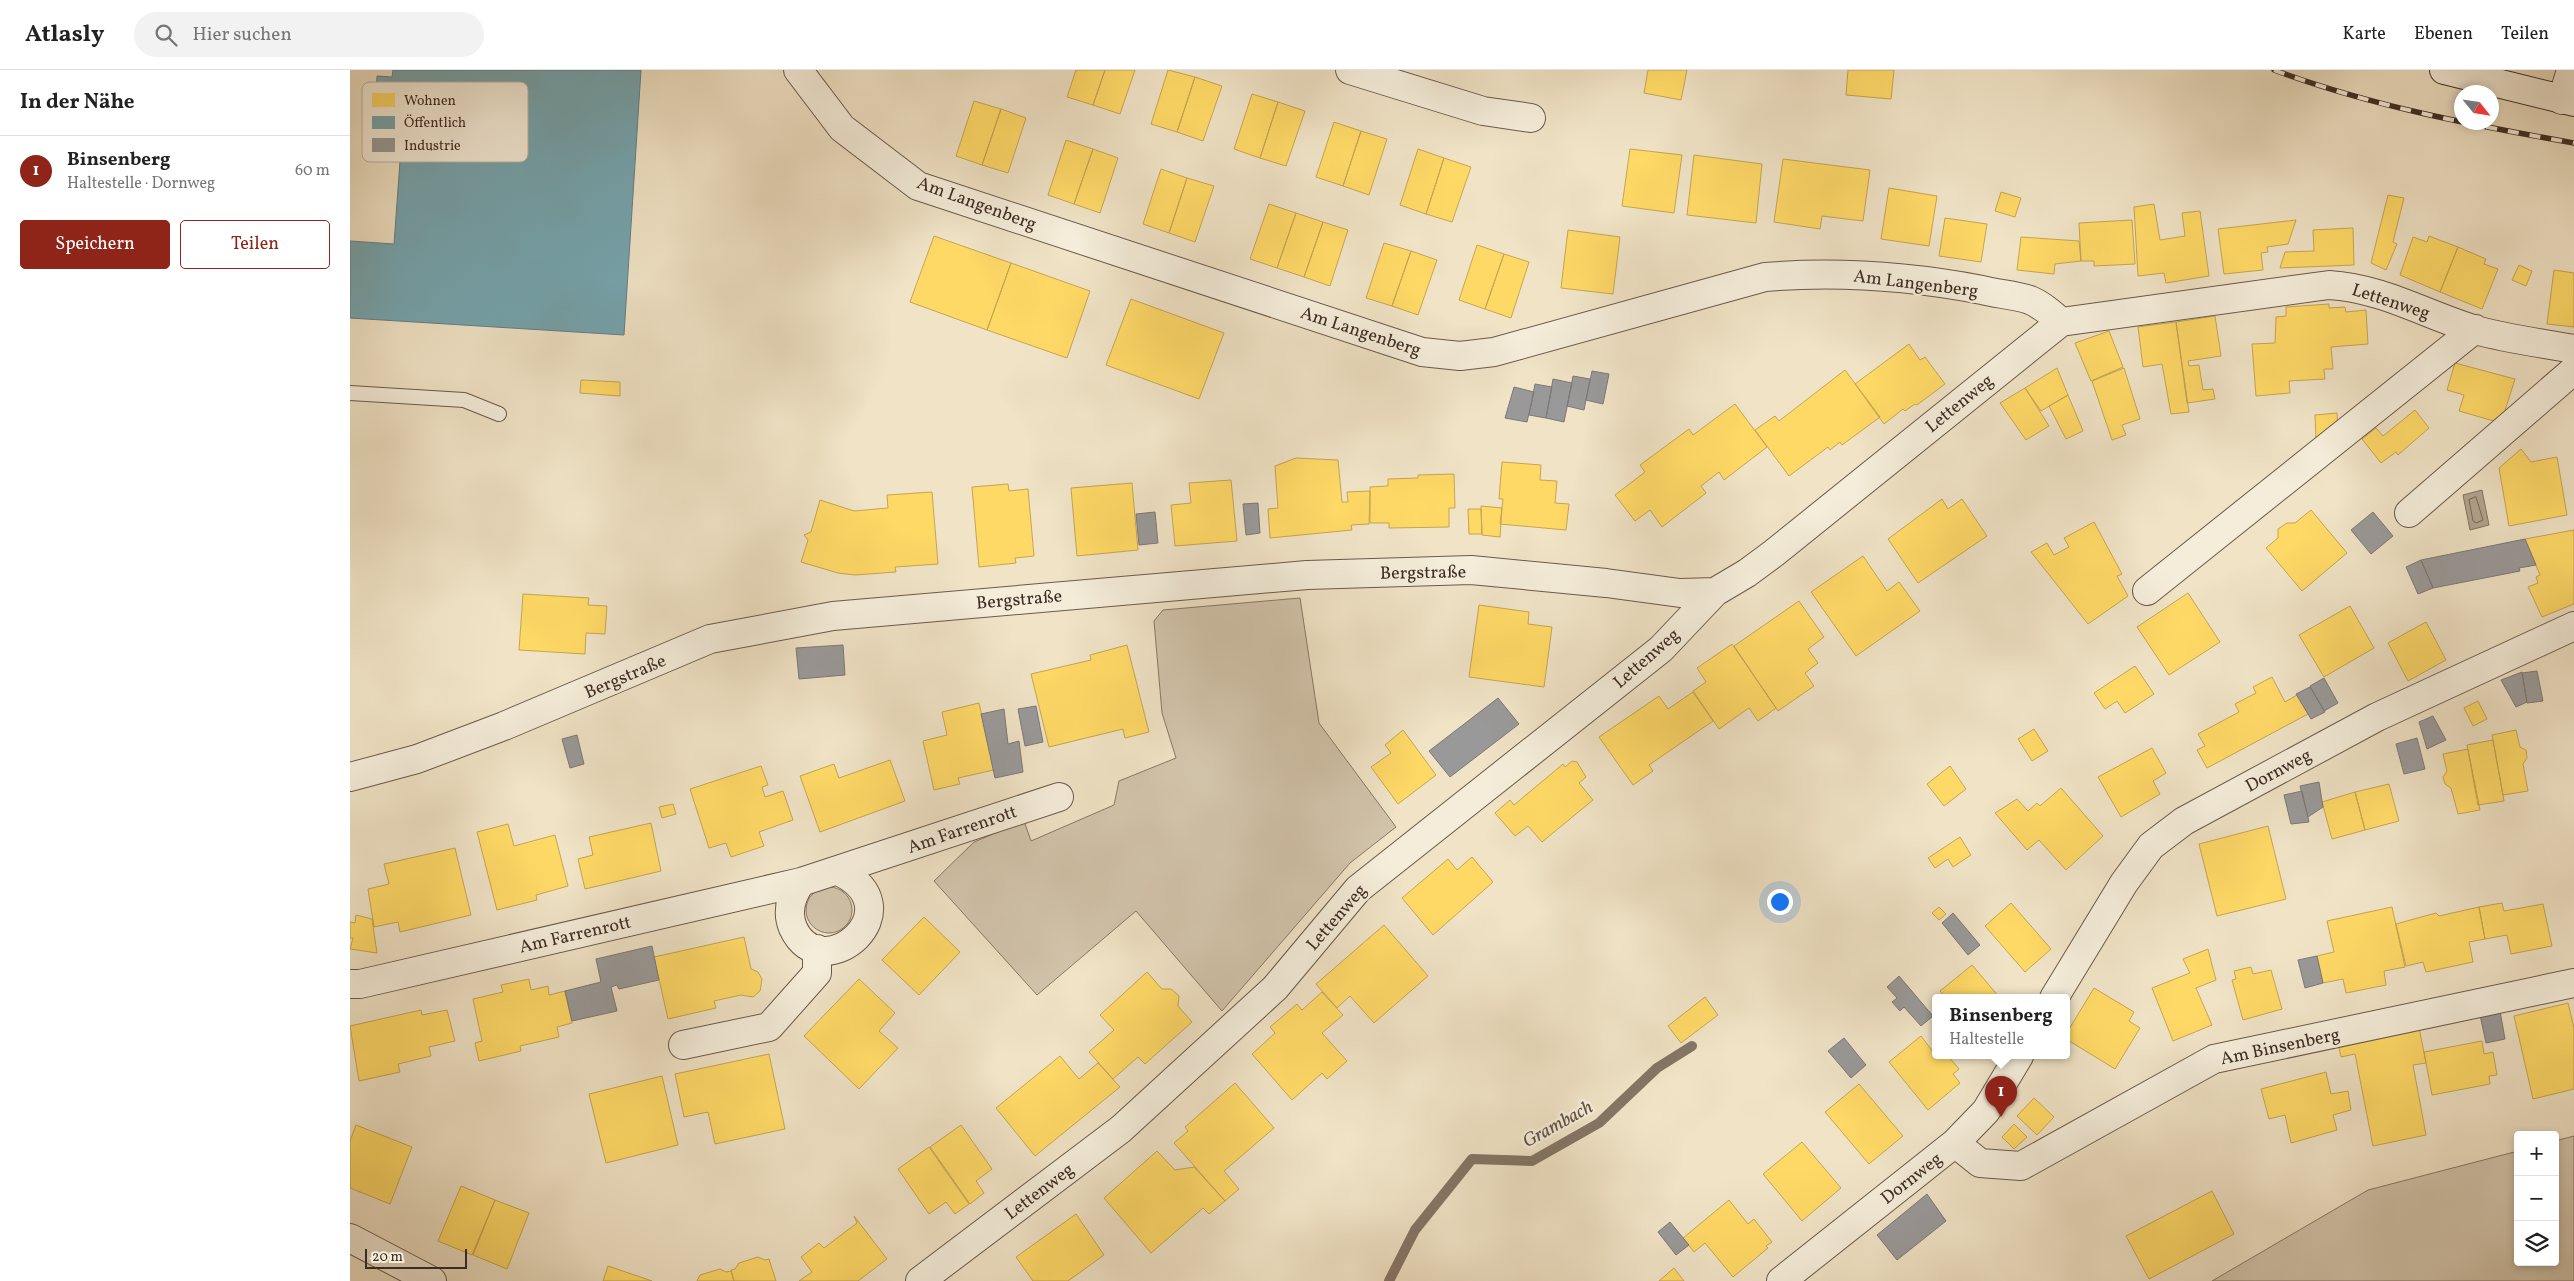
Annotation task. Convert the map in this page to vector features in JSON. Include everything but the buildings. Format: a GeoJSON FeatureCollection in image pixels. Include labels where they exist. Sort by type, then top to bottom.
{"type":"FeatureCollection","features":[{"type":"Feature","properties":{"kind":"street","name":"Am Langenberg"},"geometry":{"type":"LineString","coordinates":[[798,70],[842,128],[918,186],[1422,352],[1460,356],[1494,352],[1765,277],[1807,273],[1878,274],[1949,284],[2030,300],[2048,310],[2061,322]]}},
{"type":"Feature","properties":{"kind":"street"},"geometry":{"type":"LineString","coordinates":[[1350,70],[1483,111],[1531,118]]}},
{"type":"Feature","properties":{"kind":"street"},"geometry":{"type":"LineString","coordinates":[[2444,70],[2568,101],[2571,70]]}},
{"type":"Feature","properties":{"kind":"street","name":"Lettenweg"},"geometry":{"type":"LineString","coordinates":[[920,1281],[1121,1129],[1275,988],[1358,889],[1661,649],[1715,592],[1747,573],[1774,553],[2061,322],[2329,285],[2352,286],[2373,291],[2475,330],[2574,349]]}},
{"type":"Feature","properties":{"kind":"street"},"geometry":{"type":"LineString","coordinates":[[2147,591],[2475,330]]}},
{"type":"Feature","properties":{"kind":"street"},"geometry":{"type":"LineString","coordinates":[[2409,513],[2574,370]]}},
{"type":"Feature","properties":{"kind":"street","name":"Bergstraße"},"geometry":{"type":"LineString","coordinates":[[350,777],[417,759],[496,729],[710,639],[833,616],[1307,575],[1471,570],[1606,582],[1680,593],[1715,592]]}},
{"type":"Feature","properties":{"kind":"street","name":"Dornweg"},"geometry":{"type":"LineString","coordinates":[[2056,994],[2124,883],[2151,846],[2184,821],[2377,718],[2574,626]]}},
{"type":"Feature","properties":{"kind":"street","name":"Am Farrenrott"},"geometry":{"type":"LineString","coordinates":[[350,984],[360,984],[801,882],[1058,797]]}},
{"type":"Feature","properties":{"kind":"street"},"geometry":{"type":"LineString","coordinates":[[801,882],[793,893],[789,906],[790,920],[796,933],[805,943],[817,949],[833,950],[848,946],[861,935],[868,920],[868,904],[863,890],[852,878],[838,871]]}},
{"type":"Feature","properties":{"kind":"street"},"geometry":{"type":"LineString","coordinates":[[683,1045],[774,1034],[817,973],[817,949]]}},
{"type":"Feature","properties":{"kind":"street","name":"Am Binsenberg"},"geometry":{"type":"LineString","coordinates":[[1955,1143],[1980,1162],[2021,1166],[2214,1059],[2574,983]]}},
{"type":"Feature","properties":{"kind":"street","name":"Dornweg"},"geometry":{"type":"LineString","coordinates":[[1781,1281],[1955,1143],[1986,1111],[2017,1059]]}},
{"type":"Feature","properties":{"kind":"street"},"geometry":{"type":"LineString","coordinates":[[350,1238],[432,1281]]}},
{"type":"Feature","properties":{"kind":"lane"},"geometry":{"type":"LineString","coordinates":[[350,393],[464,400],[499,414]]}},
{"type":"Feature","properties":{"kind":"shaded area"},"geometry":{"type":"Polygon","coordinates":[[[1300,598],[1319,723],[1396,827],[1350,863],[1222,1011],[1136,911],[1037,995],[934,881],[974,842],[1024,821],[1031,841],[1114,805],[1119,781],[1176,758],[1162,713],[1154,621],[1163,610],[1300,598]]]}},
{"type":"Feature","properties":{"kind":"shaded area"},"geometry":{"type":"Polygon","coordinates":[[[825,887],[833,887],[842,891],[848,897],[852,910],[848,923],[842,929],[833,933],[825,933],[816,929],[810,923],[806,914],[806,906],[810,897],[816,891],[825,887]]]}},
{"type":"Feature","properties":{"kind":"shaded area"},"geometry":{"type":"Polygon","coordinates":[[[2574,1136],[2574,1281],[2212,1281],[2368,1190],[2514,1152],[2514,1266],[2559,1266],[2559,1140],[2574,1136]]]}},
{"type":"Feature","properties":{"kind":"water"},"geometry":{"type":"Polygon","coordinates":[[[2482,490],[2489,525],[2470,530],[2463,495],[2482,490]]]}},
{"type":"Feature","properties":{"kind":"waterway","name":"Grambach"},"geometry":{"type":"LineString","coordinates":[[1389,1281],[1415,1230],[1472,1159],[1532,1161],[1599,1123],[1657,1068],[1692,1046]]}},
{"type":"Feature","properties":{"kind":"railway"},"geometry":{"type":"LineString","coordinates":[[2274,70],[2311,83],[2385,104],[2498,129],[2574,143]]}},
{"type":"Feature","properties":{"kind":"place","name":"Binsenberg"},"geometry":{"type":"Point","coordinates":[2001,1117]}}]}
